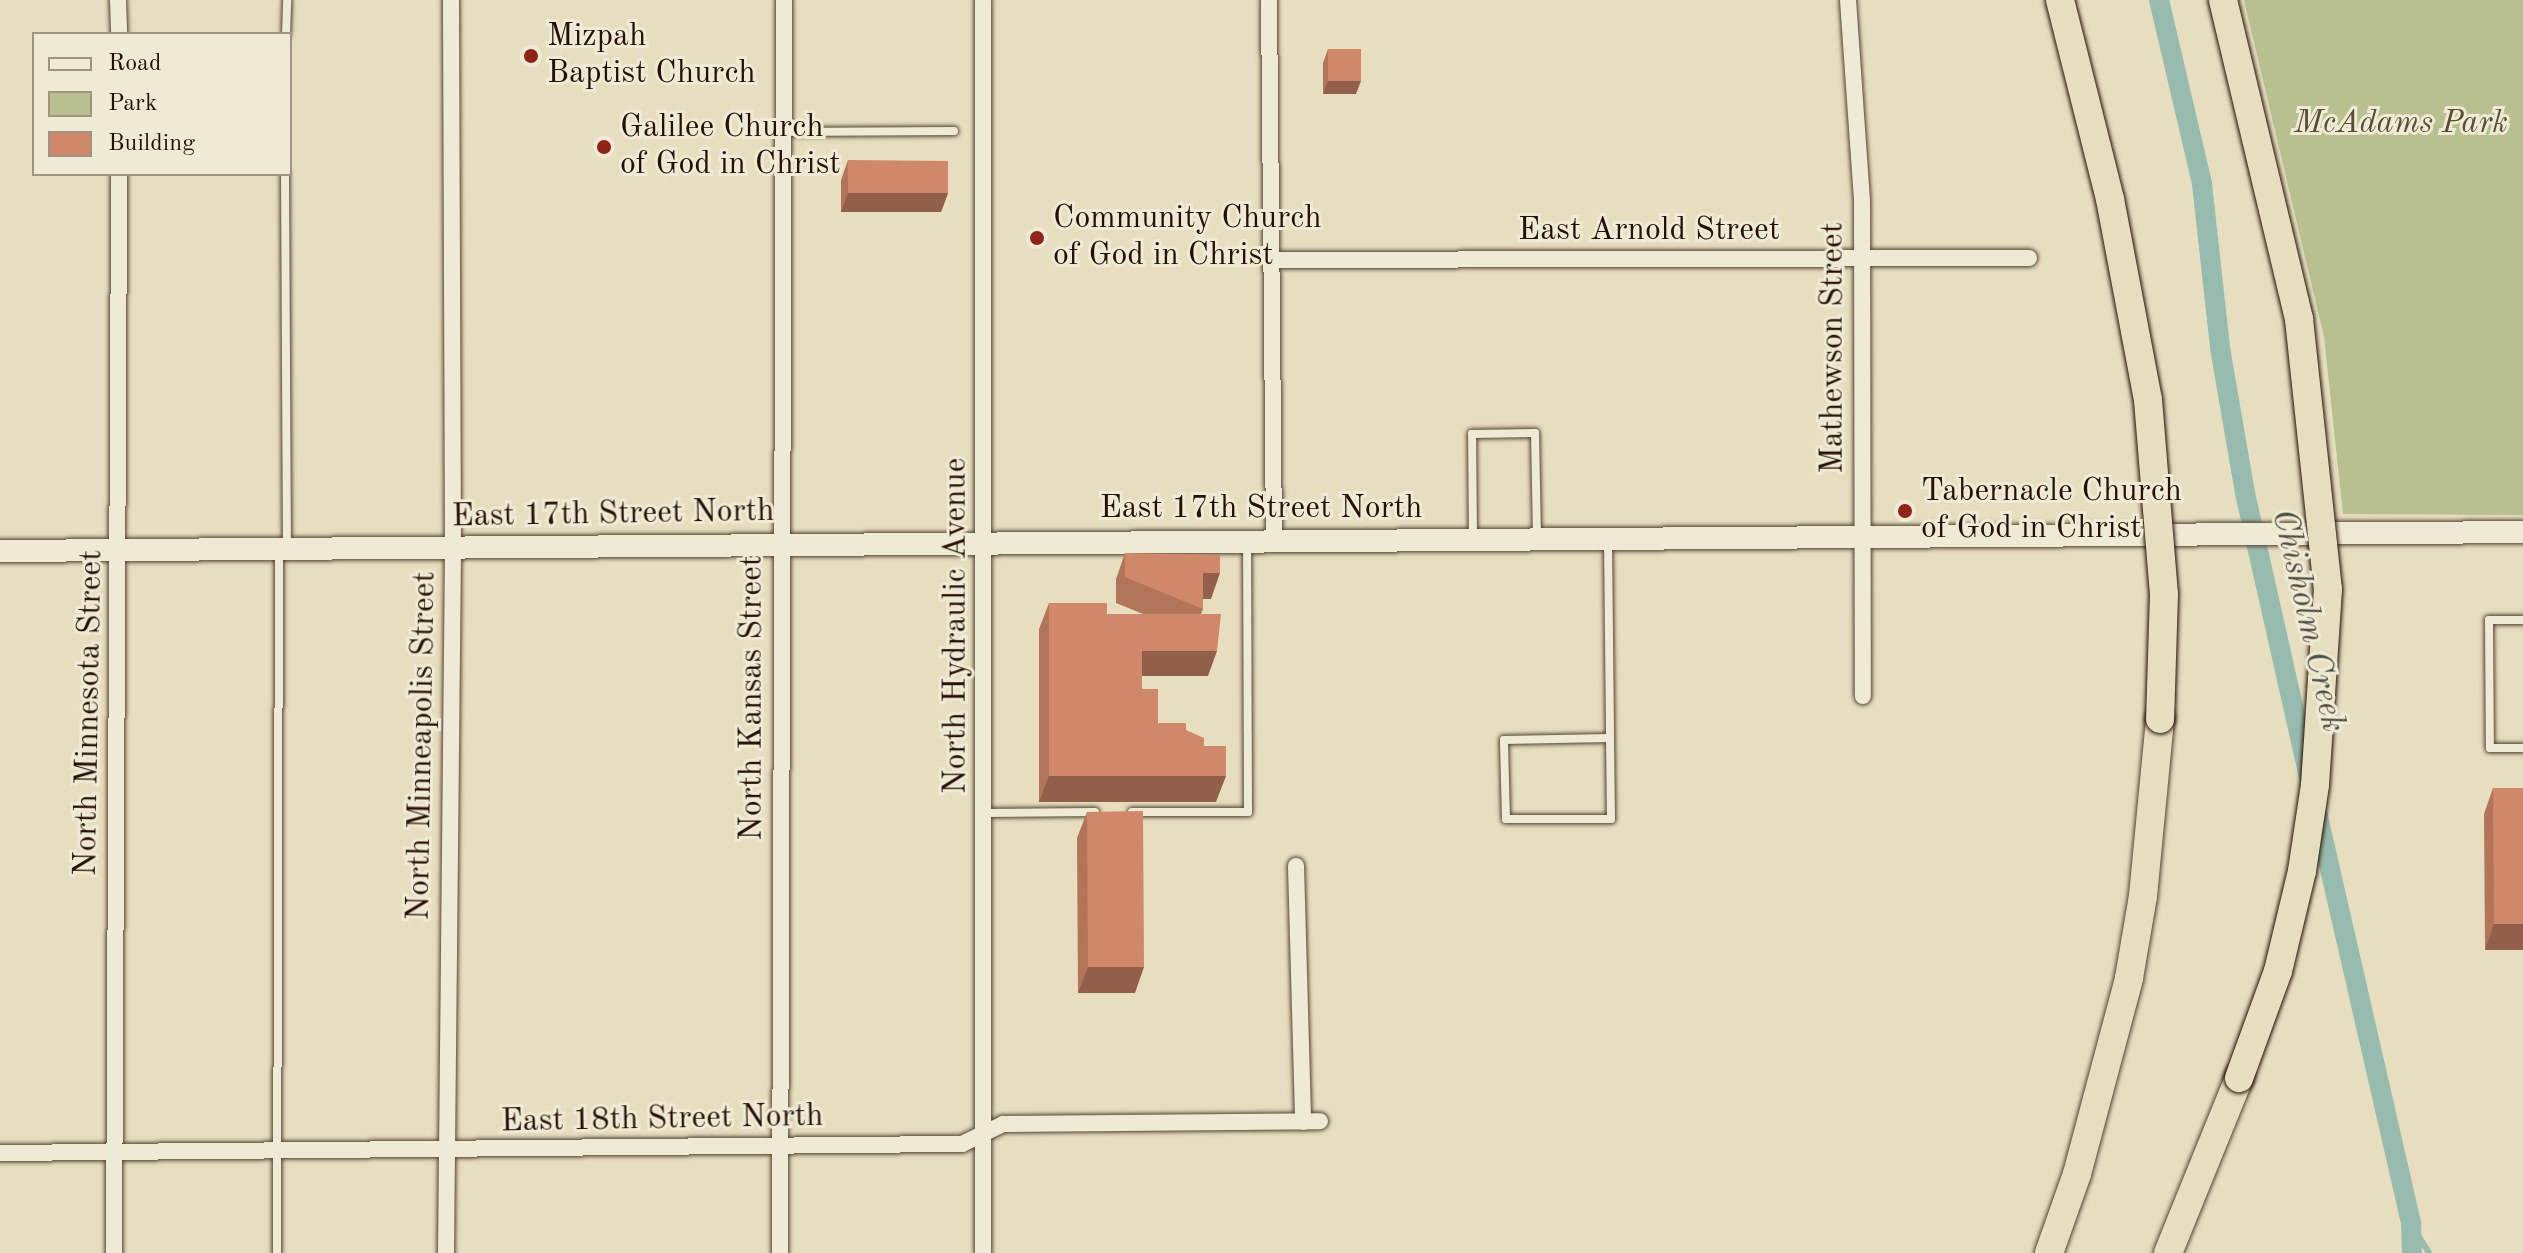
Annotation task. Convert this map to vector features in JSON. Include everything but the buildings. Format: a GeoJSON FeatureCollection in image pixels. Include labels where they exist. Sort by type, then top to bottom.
{"type":"FeatureCollection","features":[{"type":"Feature","properties":{"kind":"highway"},"geometry":{"type":"LineString","coordinates":[[2049,1253],[2077,1174],[2129,978],[2143,896],[2160,719],[2164,594],[2148,400],[2110,199],[2060,0]]}},
{"type":"Feature","properties":{"kind":"highway"},"geometry":{"type":"LineString","coordinates":[[2168,1253],[2239,1078],[2278,971],[2302,871],[2315,785],[2328,589],[2299,319],[2223,0]]}},
{"type":"Feature","properties":{"kind":"street"},"geometry":{"type":"LineString","coordinates":[[118,0],[119,32]]}},
{"type":"Feature","properties":{"kind":"street","name":"North Minneapolis Street"},"geometry":{"type":"LineString","coordinates":[[446,1253],[453,550],[451,0]]}},
{"type":"Feature","properties":{"kind":"street","name":"North Kansas Street"},"geometry":{"type":"LineString","coordinates":[[780,1253],[784,0]]}},
{"type":"Feature","properties":{"kind":"street","name":"North Hydraulic Avenue"},"geometry":{"type":"LineString","coordinates":[[983,0],[986,543],[983,1253]]}},
{"type":"Feature","properties":{"kind":"street"},"geometry":{"type":"LineString","coordinates":[[1269,0],[1274,541]]}},
{"type":"Feature","properties":{"kind":"street","name":"Mathewson Street"},"geometry":{"type":"LineString","coordinates":[[1848,0],[1862,258],[1863,696]]}},
{"type":"Feature","properties":{"kind":"street","name":"North Minnesota Street"},"geometry":{"type":"LineString","coordinates":[[114,1253],[120,550],[119,176]]}},
{"type":"Feature","properties":{"kind":"street","name":"East Arnold Street"},"geometry":{"type":"LineString","coordinates":[[1270,260],[2029,258]]}},
{"type":"Feature","properties":{"kind":"street","name":"East 17th Street North"},"geometry":{"type":"LineString","coordinates":[[0,551],[453,550],[2197,532],[2523,532]]}},
{"type":"Feature","properties":{"kind":"street"},"geometry":{"type":"LineString","coordinates":[[1296,866],[1303,1122]]}},
{"type":"Feature","properties":{"kind":"street","name":"East 18th Street North"},"geometry":{"type":"LineString","coordinates":[[0,1153],[962,1144],[1003,1124],[1320,1121]]}},
{"type":"Feature","properties":{"kind":"lane"},"geometry":{"type":"LineString","coordinates":[[286,32],[287,0]]}},
{"type":"Feature","properties":{"kind":"lane"},"geometry":{"type":"LineString","coordinates":[[784,132],[954,131]]}},
{"type":"Feature","properties":{"kind":"lane"},"geometry":{"type":"LineString","coordinates":[[277,1253],[285,176]]}},
{"type":"Feature","properties":{"kind":"lane"},"geometry":{"type":"LineString","coordinates":[[1473,540],[1472,434],[1535,433],[1537,540]]}},
{"type":"Feature","properties":{"kind":"lane"},"geometry":{"type":"LineString","coordinates":[[1608,540],[1611,819],[1506,819],[1504,740],[1610,738]]}},
{"type":"Feature","properties":{"kind":"lane"},"geometry":{"type":"LineString","coordinates":[[1124,812],[1248,812],[1247,541]]}},
{"type":"Feature","properties":{"kind":"lane"},"geometry":{"type":"LineString","coordinates":[[2523,620],[2489,620],[2490,748],[2523,748]]}},
{"type":"Feature","properties":{"kind":"lane"},"geometry":{"type":"LineString","coordinates":[[985,813],[1109,812]]}},
{"type":"Feature","properties":{"kind":"green space","name":"McAdams Park"},"geometry":{"type":"Polygon","coordinates":[[[2244,0],[2523,0],[2523,515],[2343,514],[2324,337],[2244,0]]]}},
{"type":"Feature","properties":{"kind":"waterway","name":"Chisholm Creek"},"geometry":{"type":"LineString","coordinates":[[2159,0],[2202,184],[2220,348],[2245,493],[2309,776]]}},
{"type":"Feature","properties":{"kind":"waterway","name":"Chisholm Creek"},"geometry":{"type":"LineString","coordinates":[[2316,808],[2411,1224],[2412,1253]]}},
{"type":"Feature","properties":{"kind":"waterway"},"geometry":{"type":"LineString","coordinates":[[2411,1224],[2429,1253]]}},
{"type":"Feature","properties":{"kind":"place","name":"Mizpah Baptist Church"},"geometry":{"type":"Point","coordinates":[531,56]}},
{"type":"Feature","properties":{"kind":"place","name":"Galilee Church of God in Christ"},"geometry":{"type":"Point","coordinates":[604,147]}},
{"type":"Feature","properties":{"kind":"place","name":"Community Church of God in Christ"},"geometry":{"type":"Point","coordinates":[1037,238]}},
{"type":"Feature","properties":{"kind":"place","name":"Tabernacle Church of God in Christ"},"geometry":{"type":"Point","coordinates":[1905,511]}}]}
